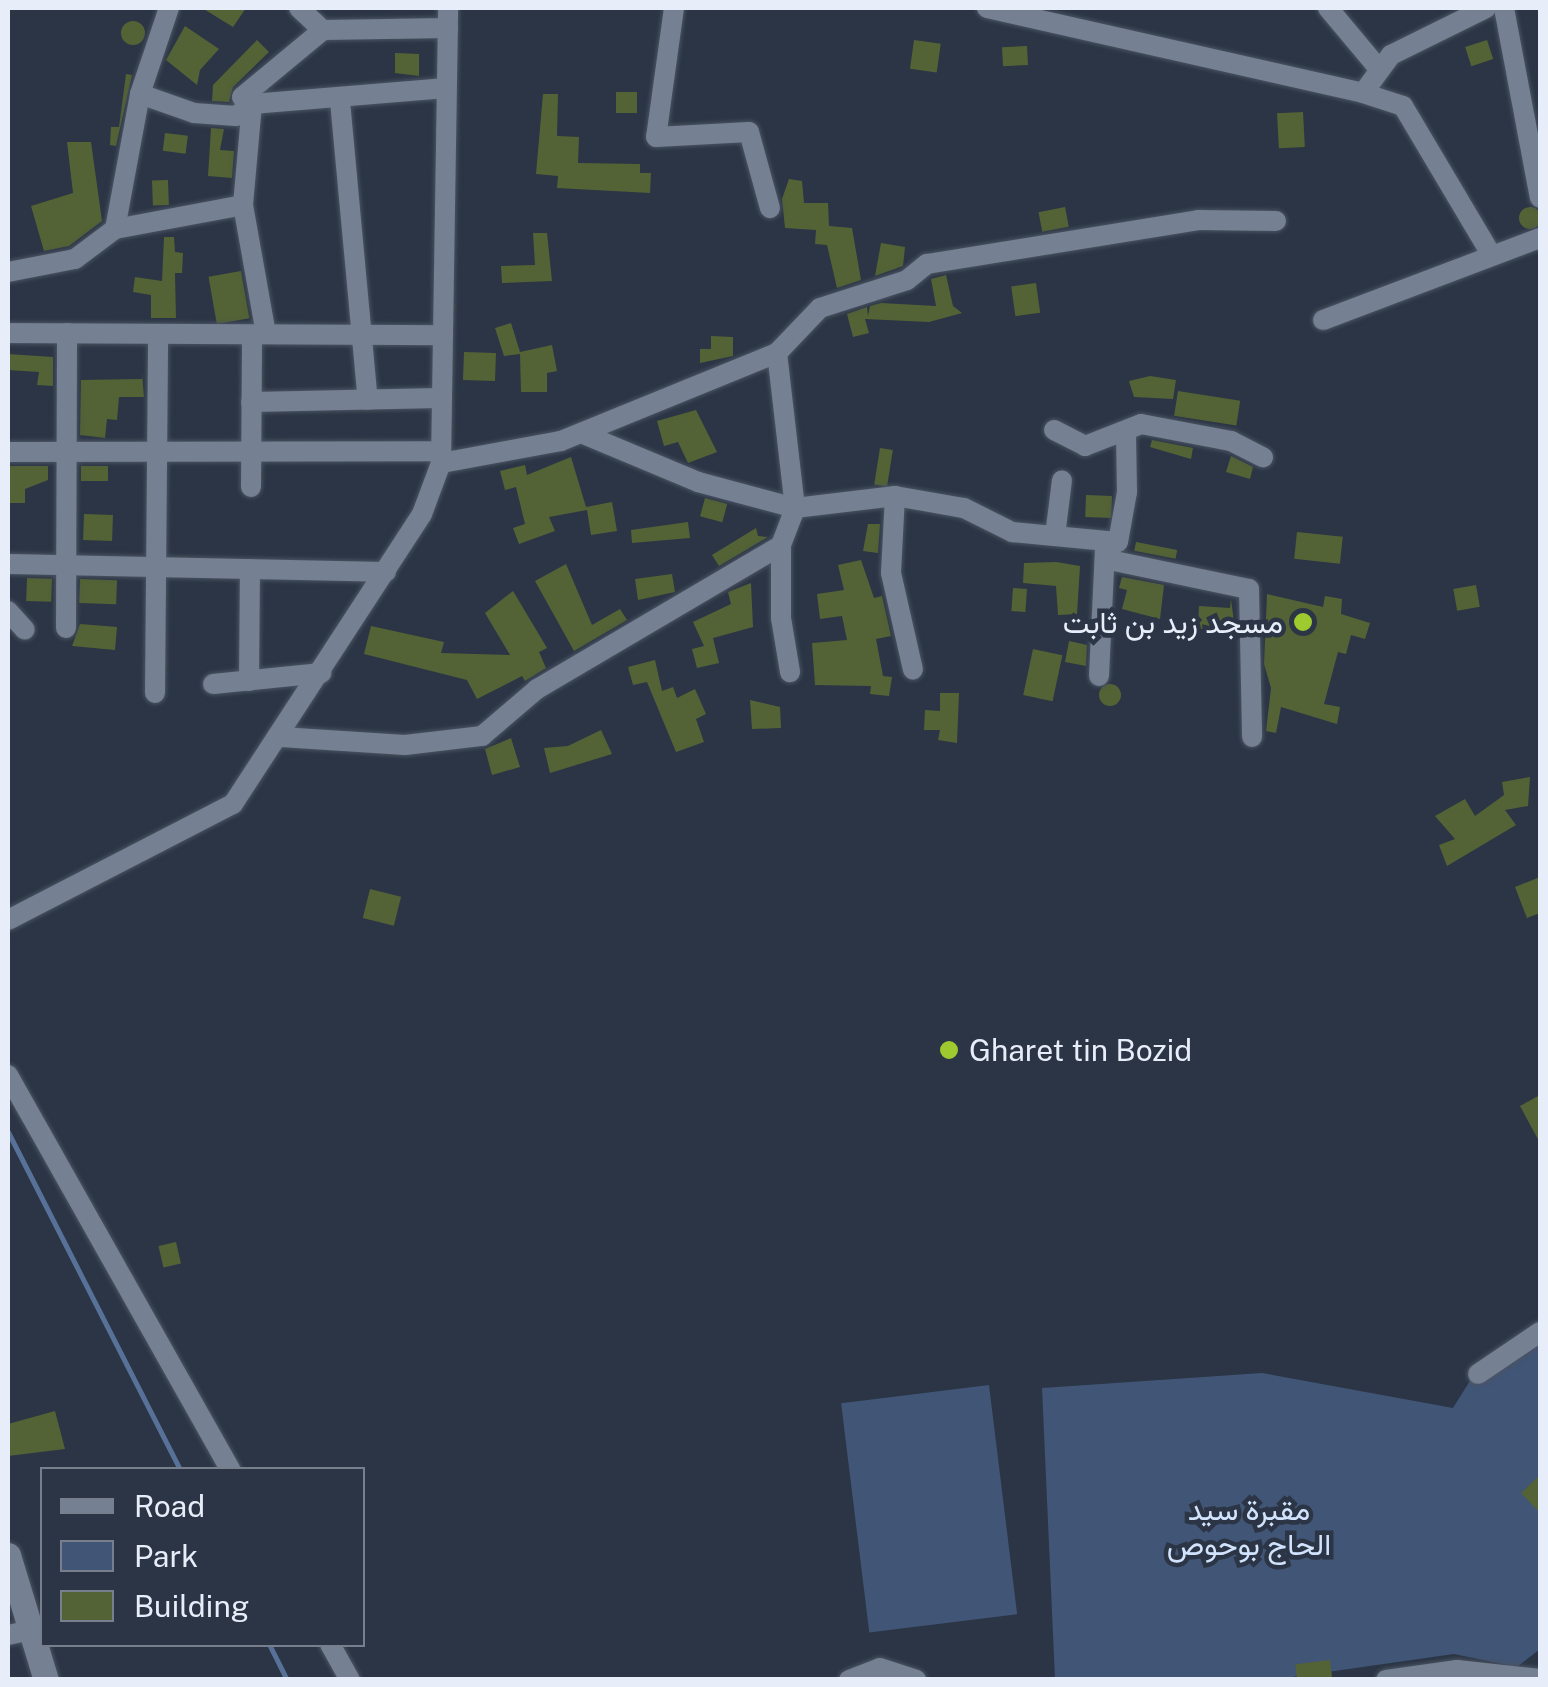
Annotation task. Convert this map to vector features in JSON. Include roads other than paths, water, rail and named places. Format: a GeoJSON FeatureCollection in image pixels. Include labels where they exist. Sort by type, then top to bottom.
{"type":"FeatureCollection","features":[{"type":"Feature","properties":{"kind":"street"},"geometry":{"type":"LineString","coordinates":[[115,229],[140,94],[169,8]]}},
{"type":"Feature","properties":{"kind":"street"},"geometry":{"type":"LineString","coordinates":[[299,8],[322,30]]}},
{"type":"Feature","properties":{"kind":"street"},"geometry":{"type":"LineString","coordinates":[[674,8],[656,137],[748,132],[770,208]]}},
{"type":"Feature","properties":{"kind":"street"},"geometry":{"type":"LineString","coordinates":[[987,8],[1403,106],[1491,254]]}},
{"type":"Feature","properties":{"kind":"street"},"geometry":{"type":"LineString","coordinates":[[1328,8],[1379,69]]}},
{"type":"Feature","properties":{"kind":"street"},"geometry":{"type":"LineString","coordinates":[[1363,94],[1391,55],[1486,8]]}},
{"type":"Feature","properties":{"kind":"street"},"geometry":{"type":"LineString","coordinates":[[1504,8],[1540,198]]}},
{"type":"Feature","properties":{"kind":"street"},"geometry":{"type":"LineString","coordinates":[[8,920],[233,804],[281,737],[422,514],[441,457],[448,18],[322,30],[242,97],[252,104]]}},
{"type":"Feature","properties":{"kind":"street"},"geometry":{"type":"LineString","coordinates":[[140,94],[194,112],[236,116],[252,104],[340,100],[446,88]]}},
{"type":"Feature","properties":{"kind":"street"},"geometry":{"type":"LineString","coordinates":[[340,100],[368,400]]}},
{"type":"Feature","properties":{"kind":"street"},"geometry":{"type":"LineString","coordinates":[[251,487],[252,402],[259,334],[242,204],[252,104]]}},
{"type":"Feature","properties":{"kind":"street"},"geometry":{"type":"LineString","coordinates":[[8,272],[75,258],[115,229],[242,204]]}},
{"type":"Feature","properties":{"kind":"street"},"geometry":{"type":"LineString","coordinates":[[8,452],[441,457],[581,433],[777,353],[820,308],[907,280],[927,264],[1198,220],[1276,221]]}},
{"type":"Feature","properties":{"kind":"street"},"geometry":{"type":"LineString","coordinates":[[1323,320],[1540,238]]}},
{"type":"Feature","properties":{"kind":"street"},"geometry":{"type":"LineString","coordinates":[[8,333],[442,336]]}},
{"type":"Feature","properties":{"kind":"street"},"geometry":{"type":"LineString","coordinates":[[66,628],[67,333]]}},
{"type":"Feature","properties":{"kind":"street"},"geometry":{"type":"LineString","coordinates":[[155,693],[158,334]]}},
{"type":"Feature","properties":{"kind":"street"},"geometry":{"type":"LineString","coordinates":[[777,353],[795,508],[781,545],[781,618],[790,672]]}},
{"type":"Feature","properties":{"kind":"street"},"geometry":{"type":"LineString","coordinates":[[252,402],[442,398]]}},
{"type":"Feature","properties":{"kind":"street"},"geometry":{"type":"LineString","coordinates":[[1054,430],[1085,446],[1126,434],[1141,424],[1190,432],[1263,457]]}},
{"type":"Feature","properties":{"kind":"street"},"geometry":{"type":"LineString","coordinates":[[581,433],[698,482],[795,508],[895,496],[964,508],[1012,532],[1055,536],[1249,590],[1252,736]]}},
{"type":"Feature","properties":{"kind":"street"},"geometry":{"type":"LineString","coordinates":[[1105,550],[1118,542],[1127,492],[1126,434]]}},
{"type":"Feature","properties":{"kind":"street"},"geometry":{"type":"LineString","coordinates":[[1055,536],[1062,480]]}},
{"type":"Feature","properties":{"kind":"street"},"geometry":{"type":"LineString","coordinates":[[895,496],[891,573],[913,670]]}},
{"type":"Feature","properties":{"kind":"street"},"geometry":{"type":"LineString","coordinates":[[281,737],[405,744],[482,736],[537,689],[781,545]]}},
{"type":"Feature","properties":{"kind":"street"},"geometry":{"type":"LineString","coordinates":[[1099,676],[1105,550]]}},
{"type":"Feature","properties":{"kind":"street"},"geometry":{"type":"LineString","coordinates":[[8,564],[386,572]]}},
{"type":"Feature","properties":{"kind":"street"},"geometry":{"type":"LineString","coordinates":[[249,680],[250,569]]}},
{"type":"Feature","properties":{"kind":"street"},"geometry":{"type":"LineString","coordinates":[[8,611],[25,630]]}},
{"type":"Feature","properties":{"kind":"street"},"geometry":{"type":"LineString","coordinates":[[214,684],[322,673]]}},
{"type":"Feature","properties":{"kind":"street"},"geometry":{"type":"LineString","coordinates":[[8,1075],[229,1467]]}},
{"type":"Feature","properties":{"kind":"street"},"geometry":{"type":"LineString","coordinates":[[1478,1374],[1540,1332]]}},
{"type":"Feature","properties":{"kind":"street"},"geometry":{"type":"LineString","coordinates":[[8,1556],[19,1633],[46,1680]]}},
{"type":"Feature","properties":{"kind":"street"},"geometry":{"type":"LineString","coordinates":[[332,1647],[350,1680]]}},
{"type":"Feature","properties":{"kind":"street"},"geometry":{"type":"LineString","coordinates":[[849,1680],[880,1668],[916,1680]]}},
{"type":"Feature","properties":{"kind":"street"},"geometry":{"type":"LineString","coordinates":[[1386,1680],[1456,1670],[1536,1674]]}},
{"type":"Feature","properties":{"kind":"waterway"},"geometry":{"type":"LineString","coordinates":[[8,1132],[178,1467]]}},
{"type":"Feature","properties":{"kind":"waterway"},"geometry":{"type":"LineString","coordinates":[[270,1647],[287,1680]]}},
{"type":"Feature","properties":{"kind":"place","name":"مسجد زيد بن ثابت"},"geometry":{"type":"Point","coordinates":[1303,622]}},
{"type":"Feature","properties":{"kind":"place","name":"Gharet tin Bozid"},"geometry":{"type":"Point","coordinates":[949,1050]}},
{"type":"Feature","properties":{"kind":"park label","name":"مقبرة سيد الحاج بوحوص"},"geometry":{"type":"Point","coordinates":[1249,1526]}}]}
